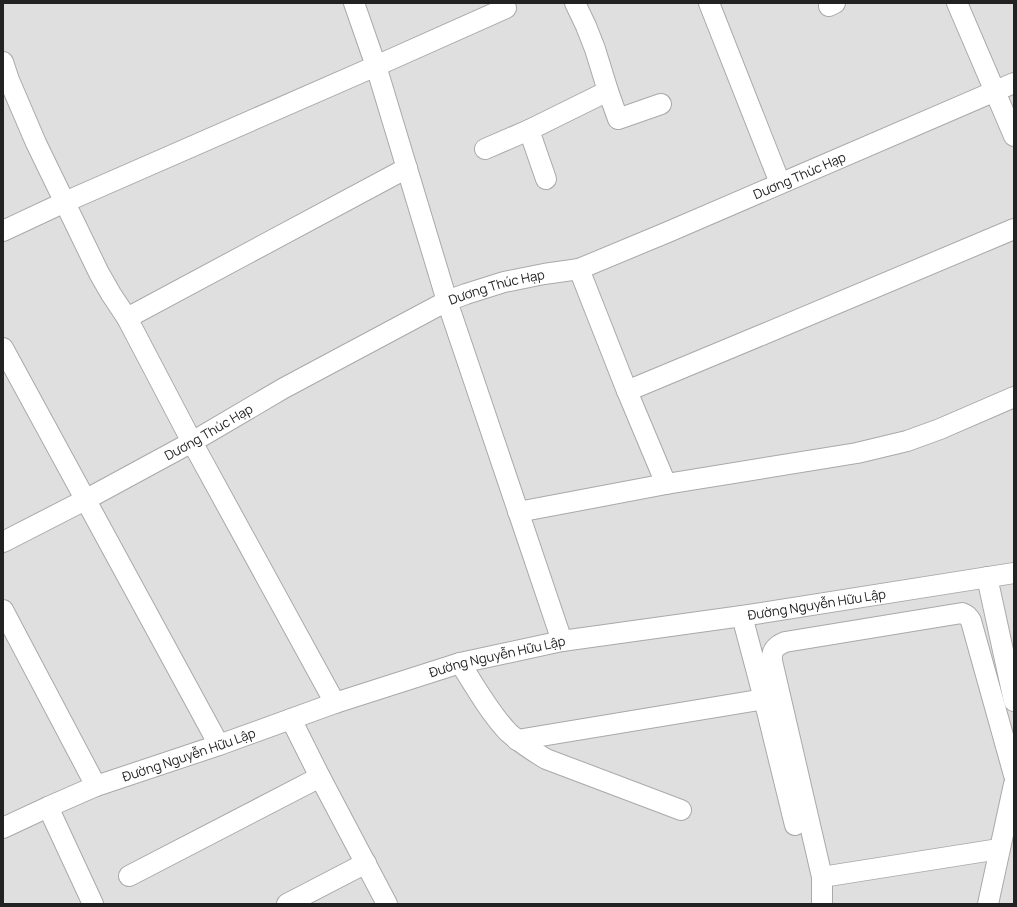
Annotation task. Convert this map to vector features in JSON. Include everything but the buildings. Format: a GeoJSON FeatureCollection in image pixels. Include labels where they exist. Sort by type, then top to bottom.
{"type":"FeatureCollection","features":[{"type":"Feature","properties":{"kind":"street"},"geometry":{"type":"LineString","coordinates":[[354,3],[376,66],[447,301],[562,641]]}},
{"type":"Feature","properties":{"kind":"street"},"geometry":{"type":"LineString","coordinates":[[575,3],[595,49],[618,119],[661,104]]}},
{"type":"Feature","properties":{"kind":"street"},"geometry":{"type":"LineString","coordinates":[[709,3],[780,183]]}},
{"type":"Feature","properties":{"kind":"street"},"geometry":{"type":"LineString","coordinates":[[957,3],[1014,136]]}},
{"type":"Feature","properties":{"kind":"street"},"geometry":{"type":"LineString","coordinates":[[3,231],[65,202],[506,8]]}},
{"type":"Feature","properties":{"kind":"street"},"geometry":{"type":"LineString","coordinates":[[3,62],[9,80],[36,143],[99,273],[127,318],[192,442],[335,703]]}},
{"type":"Feature","properties":{"kind":"street","name":"Dương Thúc Hạp"},"geometry":{"type":"LineString","coordinates":[[3,542],[85,500],[192,442],[284,388],[447,301],[504,282],[580,269],[1014,83]]}},
{"type":"Feature","properties":{"kind":"street"},"geometry":{"type":"LineString","coordinates":[[485,149],[608,91]]}},
{"type":"Feature","properties":{"kind":"street"},"geometry":{"type":"LineString","coordinates":[[528,130],[546,179]]}},
{"type":"Feature","properties":{"kind":"street"},"geometry":{"type":"LineString","coordinates":[[127,318],[407,168]]}},
{"type":"Feature","properties":{"kind":"street"},"geometry":{"type":"LineString","coordinates":[[627,391],[1014,229]]}},
{"type":"Feature","properties":{"kind":"street"},"geometry":{"type":"LineString","coordinates":[[580,269],[627,391],[666,484]]}},
{"type":"Feature","properties":{"kind":"street"},"geometry":{"type":"LineString","coordinates":[[3,348],[218,745]]}},
{"type":"Feature","properties":{"kind":"street"},"geometry":{"type":"LineString","coordinates":[[518,512],[666,484],[885,447],[940,429],[1014,397]]}},
{"type":"Feature","properties":{"kind":"street","name":"Đường Nguyễn Hữu Lập"},"geometry":{"type":"LineString","coordinates":[[3,828],[96,786],[218,745],[335,703],[460,663],[562,641],[742,616],[1014,574]]}},
{"type":"Feature","properties":{"kind":"street"},"geometry":{"type":"LineString","coordinates":[[987,577],[1014,701]]}},
{"type":"Feature","properties":{"kind":"street"},"geometry":{"type":"LineString","coordinates":[[3,610],[96,786]]}},
{"type":"Feature","properties":{"kind":"street"},"geometry":{"type":"LineString","coordinates":[[822,904],[822,877],[772,661],[773,650],[780,644],[962,613],[966,614],[970,621],[1014,775]]}},
{"type":"Feature","properties":{"kind":"street"},"geometry":{"type":"LineString","coordinates":[[742,616],[795,825]]}},
{"type":"Feature","properties":{"kind":"street"},"geometry":{"type":"LineString","coordinates":[[460,663],[498,720],[517,740],[532,751],[546,759],[681,810]]}},
{"type":"Feature","properties":{"kind":"street"},"geometry":{"type":"LineString","coordinates":[[517,740],[764,699]]}},
{"type":"Feature","properties":{"kind":"street"},"geometry":{"type":"LineString","coordinates":[[291,719],[387,904]]}},
{"type":"Feature","properties":{"kind":"street"},"geometry":{"type":"LineString","coordinates":[[129,876],[320,777]]}},
{"type":"Feature","properties":{"kind":"street"},"geometry":{"type":"LineString","coordinates":[[988,904],[1014,784]]}},
{"type":"Feature","properties":{"kind":"street"},"geometry":{"type":"LineString","coordinates":[[48,807],[93,904]]}},
{"type":"Feature","properties":{"kind":"street"},"geometry":{"type":"LineString","coordinates":[[822,877],[999,849]]}},
{"type":"Feature","properties":{"kind":"street"},"geometry":{"type":"LineString","coordinates":[[287,904],[366,863]]}},
{"type":"Feature","properties":{"kind":"shaded area"},"geometry":{"type":"Polygon","coordinates":[[[3,3],[1014,3],[1014,904],[3,904],[3,3]]]}}]}
